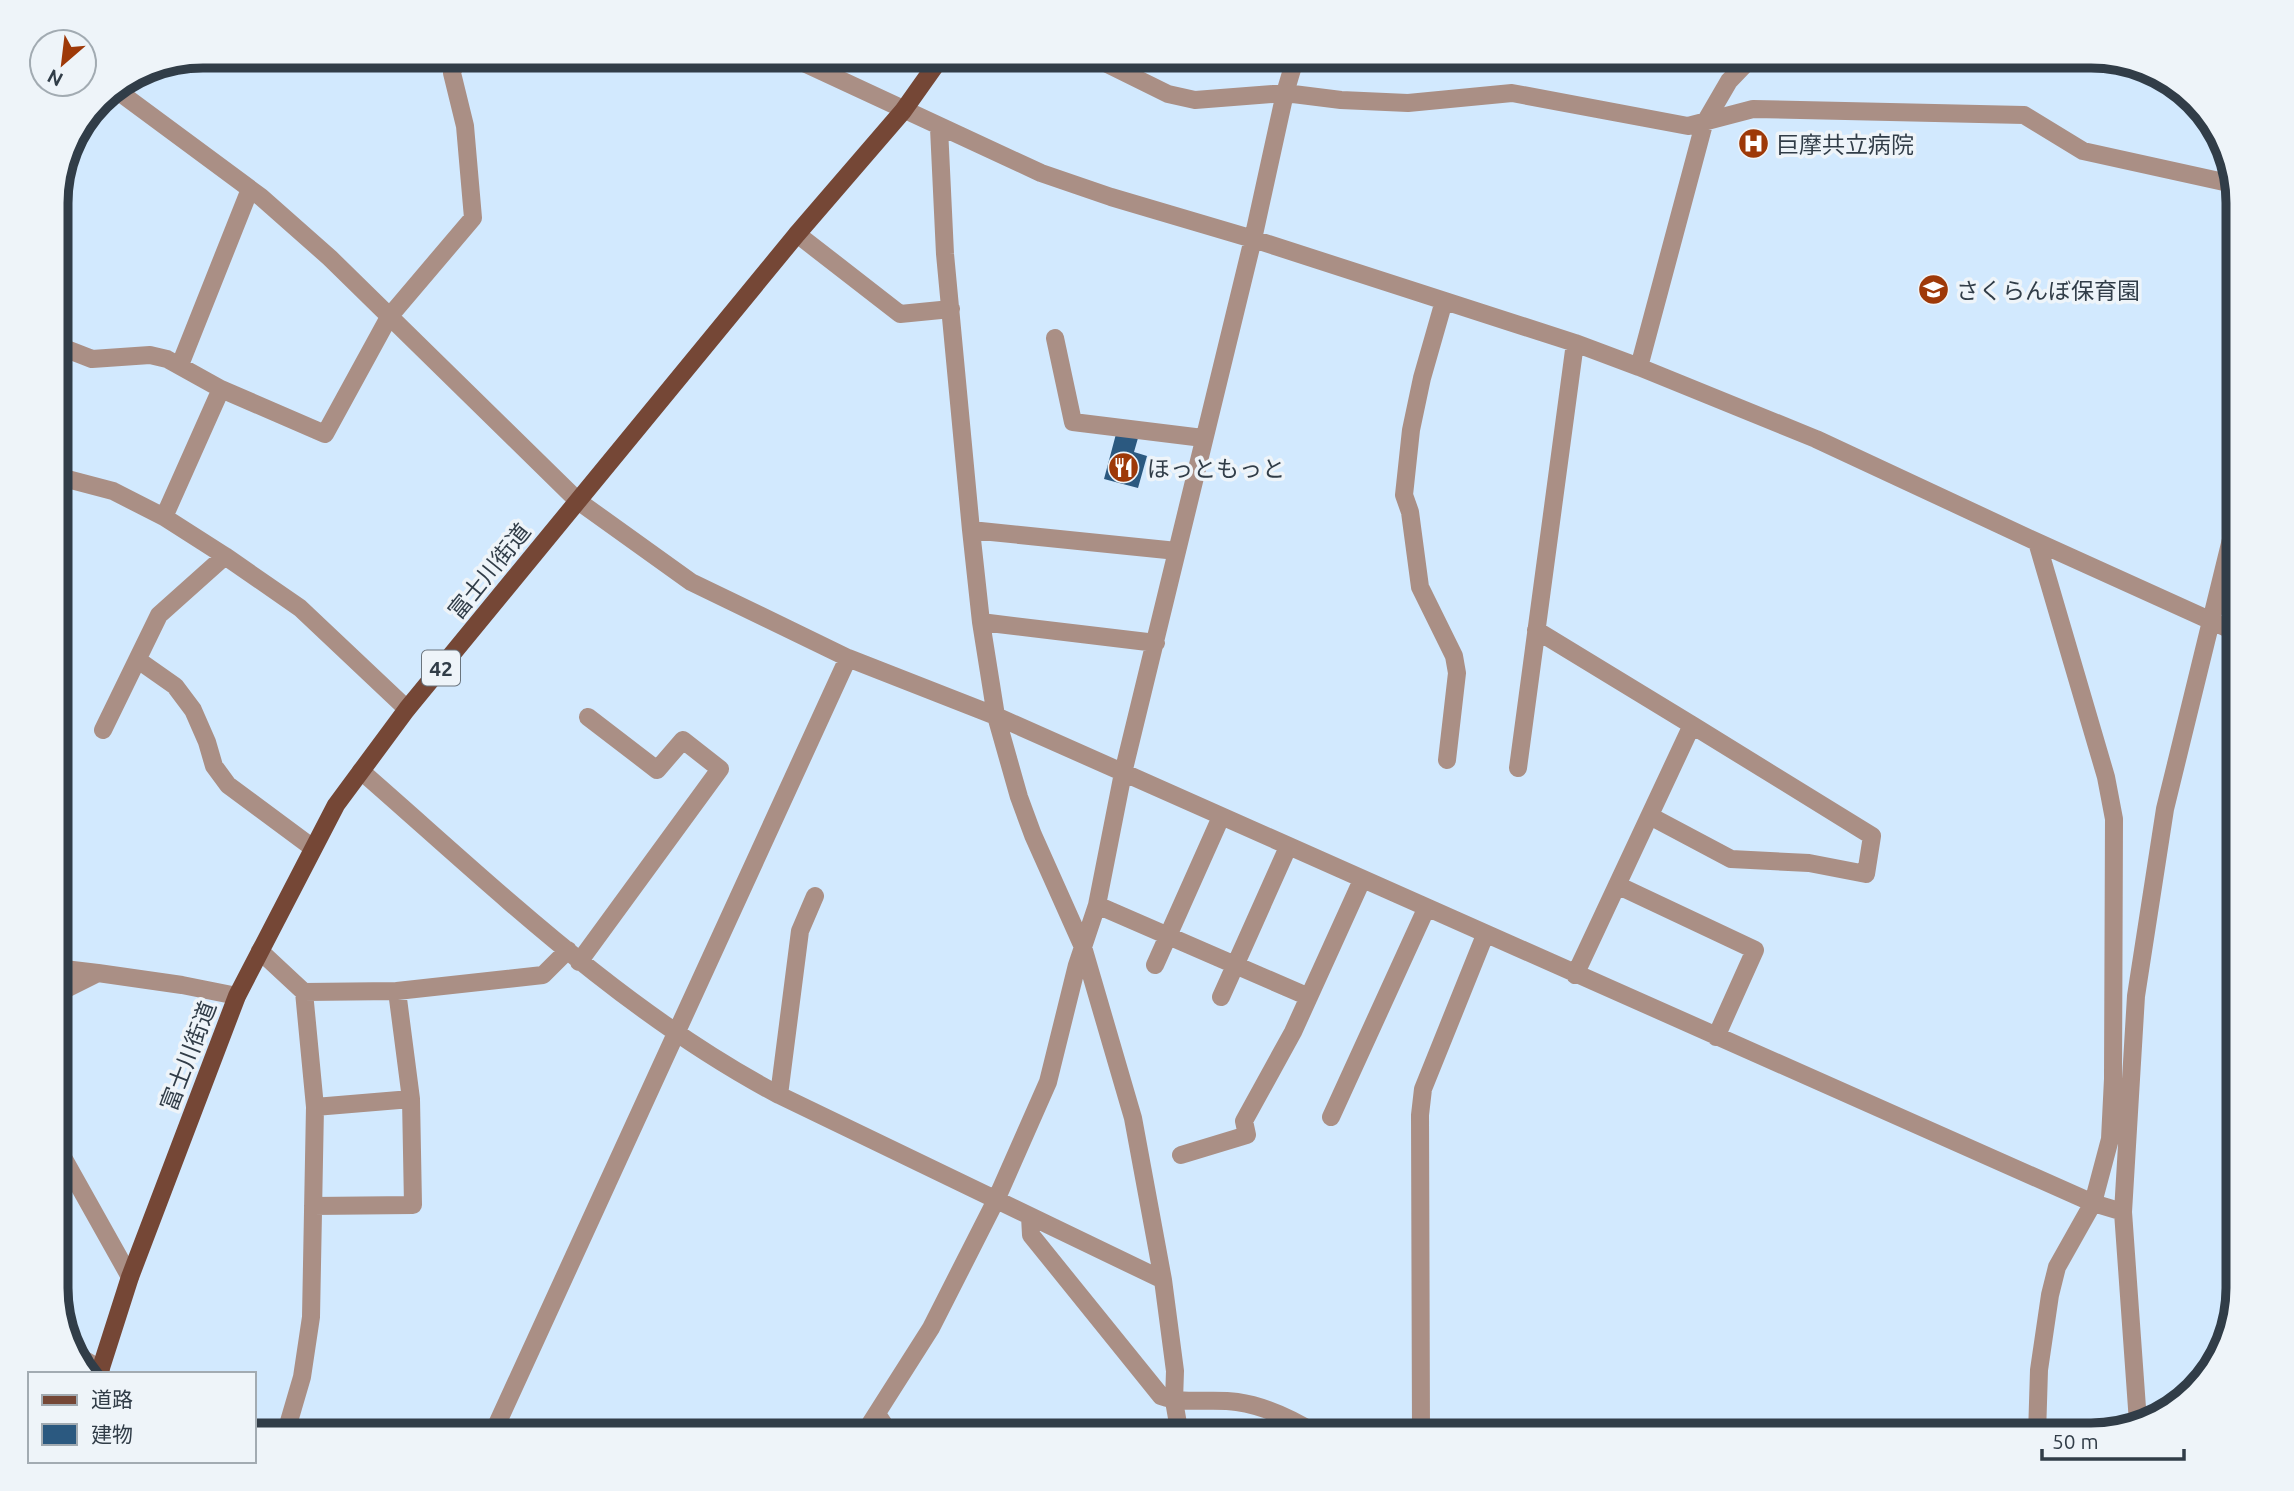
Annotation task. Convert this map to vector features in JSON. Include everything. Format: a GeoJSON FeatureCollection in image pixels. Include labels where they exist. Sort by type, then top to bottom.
{"type":"FeatureCollection","features":[{"type":"Feature","properties":{"kind":"main road","name":"富士川街道"},"geometry":{"type":"LineString","coordinates":[[100,1371],[130,1277],[237,996],[336,805],[407,709],[797,234],[903,111],[933,68]]}},
{"type":"Feature","properties":{"kind":"street"},"geometry":{"type":"LineString","coordinates":[[69,350],[92,359],[150,355],[180,365],[221,389],[325,434],[389,317],[474,218],[465,126],[452,73],[454,68]]}},
{"type":"Feature","properties":{"kind":"street"},"geometry":{"type":"LineString","coordinates":[[814,68],[1041,173],[1575,343],[1639,367],[1816,439],[2226,628]]}},
{"type":"Feature","properties":{"kind":"street"},"geometry":{"type":"LineString","coordinates":[[1115,68],[1168,94],[1195,100],[1285,93],[1341,100],[1408,103],[1512,93],[1688,126],[1704,124],[1753,109],[2024,115],[2083,151],[2224,182]]}},
{"type":"Feature","properties":{"kind":"street"},"geometry":{"type":"LineString","coordinates":[[871,1423],[931,1328],[996,1200],[1048,1082],[1083,947],[1097,905],[1123,773],[1292,68]]}},
{"type":"Feature","properties":{"kind":"street"},"geometry":{"type":"LineString","coordinates":[[1639,367],[1704,124],[1729,81],[1742,68]]}},
{"type":"Feature","properties":{"kind":"street"},"geometry":{"type":"LineString","coordinates":[[123,95],[250,189],[330,258],[578,501],[691,582],[848,658],[996,716],[2093,1203],[2123,1212]]}},
{"type":"Feature","properties":{"kind":"street"},"geometry":{"type":"LineString","coordinates":[[939,128],[945,254],[971,530],[981,622],[996,716],[1028,822],[1083,947],[1133,1118],[1163,1280],[1175,1371],[1174,1401],[1178,1423]]}},
{"type":"Feature","properties":{"kind":"street"},"geometry":{"type":"LineString","coordinates":[[180,365],[250,189]]}},
{"type":"Feature","properties":{"kind":"street"},"geometry":{"type":"LineString","coordinates":[[797,234],[900,314],[951,309]]}},
{"type":"Feature","properties":{"kind":"street"},"geometry":{"type":"LineString","coordinates":[[1444,301],[1422,378],[1404,495],[1410,512],[1420,587],[1454,656],[1457,673],[1447,760]]}},
{"type":"Feature","properties":{"kind":"street"},"geometry":{"type":"LineString","coordinates":[[1055,338],[1073,422],[1203,438]]}},
{"type":"Feature","properties":{"kind":"street"},"geometry":{"type":"LineString","coordinates":[[1518,768],[1575,343]]}},
{"type":"Feature","properties":{"kind":"street"},"geometry":{"type":"LineString","coordinates":[[164,517],[221,389]]}},
{"type":"Feature","properties":{"kind":"street"},"geometry":{"type":"LineString","coordinates":[[69,479],[113,491],[164,517],[225,556],[300,608],[407,709]]}},
{"type":"Feature","properties":{"kind":"street"},"geometry":{"type":"LineString","coordinates":[[971,530],[1177,551]]}},
{"type":"Feature","properties":{"kind":"street"},"geometry":{"type":"LineString","coordinates":[[2037,542],[2106,777],[2114,819],[2113,1079],[2110,1139],[2093,1203],[2057,1267],[2039,1370],[2037,1423]]}},
{"type":"Feature","properties":{"kind":"street"},"geometry":{"type":"LineString","coordinates":[[103,730],[159,615],[225,556]]}},
{"type":"Feature","properties":{"kind":"street"},"geometry":{"type":"LineString","coordinates":[[2137,1414],[2123,1212],[2136,996],[2165,809],[2226,560]]}},
{"type":"Feature","properties":{"kind":"street"},"geometry":{"type":"LineString","coordinates":[[981,622],[1156,643]]}},
{"type":"Feature","properties":{"kind":"street"},"geometry":{"type":"LineString","coordinates":[[1536,630],[1872,836],[1866,874],[1809,863],[1731,859],[1650,816]]}},
{"type":"Feature","properties":{"kind":"street"},"geometry":{"type":"LineString","coordinates":[[498,1423],[848,658]]}},
{"type":"Feature","properties":{"kind":"street"},"geometry":{"type":"LineString","coordinates":[[138,660],[175,686],[193,710],[214,766],[228,785],[313,848]]}},
{"type":"Feature","properties":{"kind":"street"},"geometry":{"type":"LineString","coordinates":[[304,992],[397,990],[543,975],[573,956],[720,769],[683,740],[657,770],[588,717]]}},
{"type":"Feature","properties":{"kind":"street"},"geometry":{"type":"LineString","coordinates":[[1575,975],[1692,725]]}},
{"type":"Feature","properties":{"kind":"street"},"geometry":{"type":"LineString","coordinates":[[361,771],[573,956],[728,1068],[1163,1280]]}},
{"type":"Feature","properties":{"kind":"street"},"geometry":{"type":"LineString","coordinates":[[1155,965],[1221,817]]}},
{"type":"Feature","properties":{"kind":"street"},"geometry":{"type":"LineString","coordinates":[[1221,997],[1288,847]]}},
{"type":"Feature","properties":{"kind":"street"},"geometry":{"type":"LineString","coordinates":[[1181,1154],[1247,1135],[1244,1121],[1293,1032],[1362,880]]}},
{"type":"Feature","properties":{"kind":"street"},"geometry":{"type":"LineString","coordinates":[[1617,885],[1755,950],[1716,1037]]}},
{"type":"Feature","properties":{"kind":"street"},"geometry":{"type":"LineString","coordinates":[[779,1095],[800,931],[815,896]]}},
{"type":"Feature","properties":{"kind":"street"},"geometry":{"type":"LineString","coordinates":[[1097,905],[1309,997]]}},
{"type":"Feature","properties":{"kind":"street"},"geometry":{"type":"LineString","coordinates":[[1331,1117],[1426,909]]}},
{"type":"Feature","properties":{"kind":"street"},"geometry":{"type":"LineString","coordinates":[[1422,1423],[1420,1115],[1423,1088],[1485,935]]}},
{"type":"Feature","properties":{"kind":"street"},"geometry":{"type":"LineString","coordinates":[[261,951],[304,992],[315,1107],[311,1317],[302,1377],[289,1423]]}},
{"type":"Feature","properties":{"kind":"street"},"geometry":{"type":"LineString","coordinates":[[69,970],[183,985],[237,996]]}},
{"type":"Feature","properties":{"kind":"street"},"geometry":{"type":"LineString","coordinates":[[69,988],[98,973]]}},
{"type":"Feature","properties":{"kind":"street"},"geometry":{"type":"LineString","coordinates":[[313,1206],[413,1205],[411,1099],[397,990]]}},
{"type":"Feature","properties":{"kind":"street"},"geometry":{"type":"LineString","coordinates":[[315,1107],[411,1099]]}},
{"type":"Feature","properties":{"kind":"street"},"geometry":{"type":"LineString","coordinates":[[69,1168],[130,1277]]}},
{"type":"Feature","properties":{"kind":"street"},"geometry":{"type":"LineString","coordinates":[[1030,1216],[1031,1235],[1160,1396],[1174,1401],[1237,1402],[1281,1414],[1297,1423]]}},
{"type":"Feature","properties":{"kind":"street"},"geometry":{"type":"LineString","coordinates":[[877,1414],[883,1423]]}},
{"type":"Feature","properties":{"kind":"building"},"geometry":{"type":"Polygon","coordinates":[[[1116,434],[1138,438],[1134,452],[1147,456],[1138,488],[1104,479],[1116,434]]]}},
{"type":"Feature","properties":{"kind":"place","name":"巨摩共立病院"},"geometry":{"type":"Point","coordinates":[1753,144]}},
{"type":"Feature","properties":{"kind":"place","name":"さくらんぼ保育園"},"geometry":{"type":"Point","coordinates":[1933,290]}},
{"type":"Feature","properties":{"kind":"place","name":"ほっともっと"},"geometry":{"type":"Point","coordinates":[1124,468]}}]}
